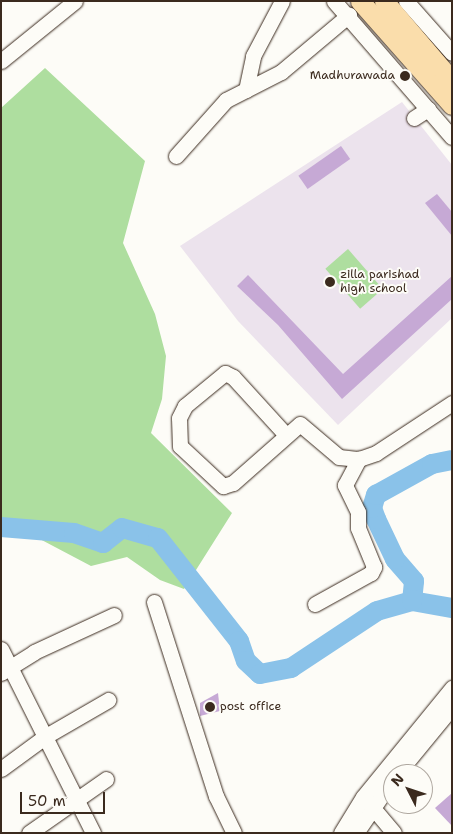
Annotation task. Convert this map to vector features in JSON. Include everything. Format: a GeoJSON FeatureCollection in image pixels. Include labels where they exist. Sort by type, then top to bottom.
{"type":"FeatureCollection","features":[{"type":"Feature","properties":{"kind":"main road"},"geometry":{"type":"LineString","coordinates":[[384,1],[452,81]]}},
{"type":"Feature","properties":{"kind":"main road"},"geometry":{"type":"LineString","coordinates":[[355,8],[452,105]]}},
{"type":"Feature","properties":{"kind":"street"},"geometry":{"type":"LineString","coordinates":[[1,61],[75,1]]}},
{"type":"Feature","properties":{"kind":"street"},"geometry":{"type":"LineString","coordinates":[[246,90],[253,56],[282,1]]}},
{"type":"Feature","properties":{"kind":"street"},"geometry":{"type":"LineString","coordinates":[[334,1],[355,8],[428,109],[452,137]]}},
{"type":"Feature","properties":{"kind":"street"},"geometry":{"type":"LineString","coordinates":[[412,3],[452,53]]}},
{"type":"Feature","properties":{"kind":"street"},"geometry":{"type":"LineString","coordinates":[[176,156],[215,109],[281,72],[355,8]]}},
{"type":"Feature","properties":{"kind":"street"},"geometry":{"type":"LineString","coordinates":[[414,118],[428,109]]}},
{"type":"Feature","properties":{"kind":"street"},"geometry":{"type":"LineString","coordinates":[[286,435],[233,377],[225,373],[185,406],[179,418],[180,446],[223,486],[233,482],[300,424],[340,457],[359,459],[376,453],[452,403]]}},
{"type":"Feature","properties":{"kind":"street"},"geometry":{"type":"LineString","coordinates":[[315,604],[371,573],[374,567],[358,528],[358,512],[345,485],[359,459]]}},
{"type":"Feature","properties":{"kind":"street"},"geometry":{"type":"LineString","coordinates":[[154,602],[207,772],[224,818],[234,833]]}},
{"type":"Feature","properties":{"kind":"street"},"geometry":{"type":"LineString","coordinates":[[6,670],[114,615]]}},
{"type":"Feature","properties":{"kind":"street"},"geometry":{"type":"LineString","coordinates":[[1,649],[6,670],[46,736],[93,833]]}},
{"type":"Feature","properties":{"kind":"street"},"geometry":{"type":"LineString","coordinates":[[356,833],[368,802],[452,688]]}},
{"type":"Feature","properties":{"kind":"street"},"geometry":{"type":"LineString","coordinates":[[1,768],[46,736],[108,700]]}},
{"type":"Feature","properties":{"kind":"street"},"geometry":{"type":"LineString","coordinates":[[405,764],[452,707]]}},
{"type":"Feature","properties":{"kind":"street"},"geometry":{"type":"LineString","coordinates":[[29,833],[76,797],[106,779]]}},
{"type":"Feature","properties":{"kind":"street"},"geometry":{"type":"LineString","coordinates":[[340,833],[383,788]]}},
{"type":"Feature","properties":{"kind":"street"},"geometry":{"type":"LineString","coordinates":[[368,802],[394,833]]}},
{"type":"Feature","properties":{"kind":"shaded area","name":"zilla parishad high school"},"geometry":{"type":"Polygon","coordinates":[[[402,102],[452,165],[452,318],[338,425],[238,321],[180,246],[402,102]]]}},
{"type":"Feature","properties":{"kind":"green space"},"geometry":{"type":"Polygon","coordinates":[[[45,68],[145,161],[123,243],[155,314],[166,356],[162,399],[151,433],[232,513],[184,589],[160,580],[127,557],[91,566],[36,537],[1,536],[1,108],[45,68]]]}},
{"type":"Feature","properties":{"kind":"green space"},"geometry":{"type":"Polygon","coordinates":[[[348,249],[383,289],[360,309],[325,269],[348,249]]]}},
{"type":"Feature","properties":{"kind":"building"},"geometry":{"type":"Polygon","coordinates":[[[341,146],[350,159],[308,189],[298,176],[341,146]]]}},
{"type":"Feature","properties":{"kind":"building"},"geometry":{"type":"Polygon","coordinates":[[[437,194],[452,212],[452,236],[425,203],[437,194]]]}},
{"type":"Feature","properties":{"kind":"building"},"geometry":{"type":"Polygon","coordinates":[[[248,275],[343,374],[452,276],[452,299],[342,399],[278,325],[237,286],[248,275]]]}},
{"type":"Feature","properties":{"kind":"building","name":"post office"},"geometry":{"type":"Polygon","coordinates":[[[218,693],[220,711],[200,716],[200,703],[218,693]]]}},
{"type":"Feature","properties":{"kind":"building"},"geometry":{"type":"Polygon","coordinates":[[[452,793],[452,826],[435,808],[452,793]]]}},
{"type":"Feature","properties":{"kind":"waterway"},"geometry":{"type":"LineString","coordinates":[[412,601],[414,581],[395,559],[372,508],[376,495],[432,464],[452,460]]}},
{"type":"Feature","properties":{"kind":"waterway"},"geometry":{"type":"LineString","coordinates":[[1,527],[74,533],[103,543],[122,528],[158,538],[239,641],[246,661],[260,674],[291,668],[377,611],[412,601],[452,608]]}},
{"type":"Feature","properties":{"kind":"place","name":"Madhurawada"},"geometry":{"type":"Point","coordinates":[405,76]}},
{"type":"Feature","properties":{"kind":"place","name":"zilla parishad high school"},"geometry":{"type":"Point","coordinates":[330,282]}},
{"type":"Feature","properties":{"kind":"place","name":"post office"},"geometry":{"type":"Point","coordinates":[210,707]}}]}
